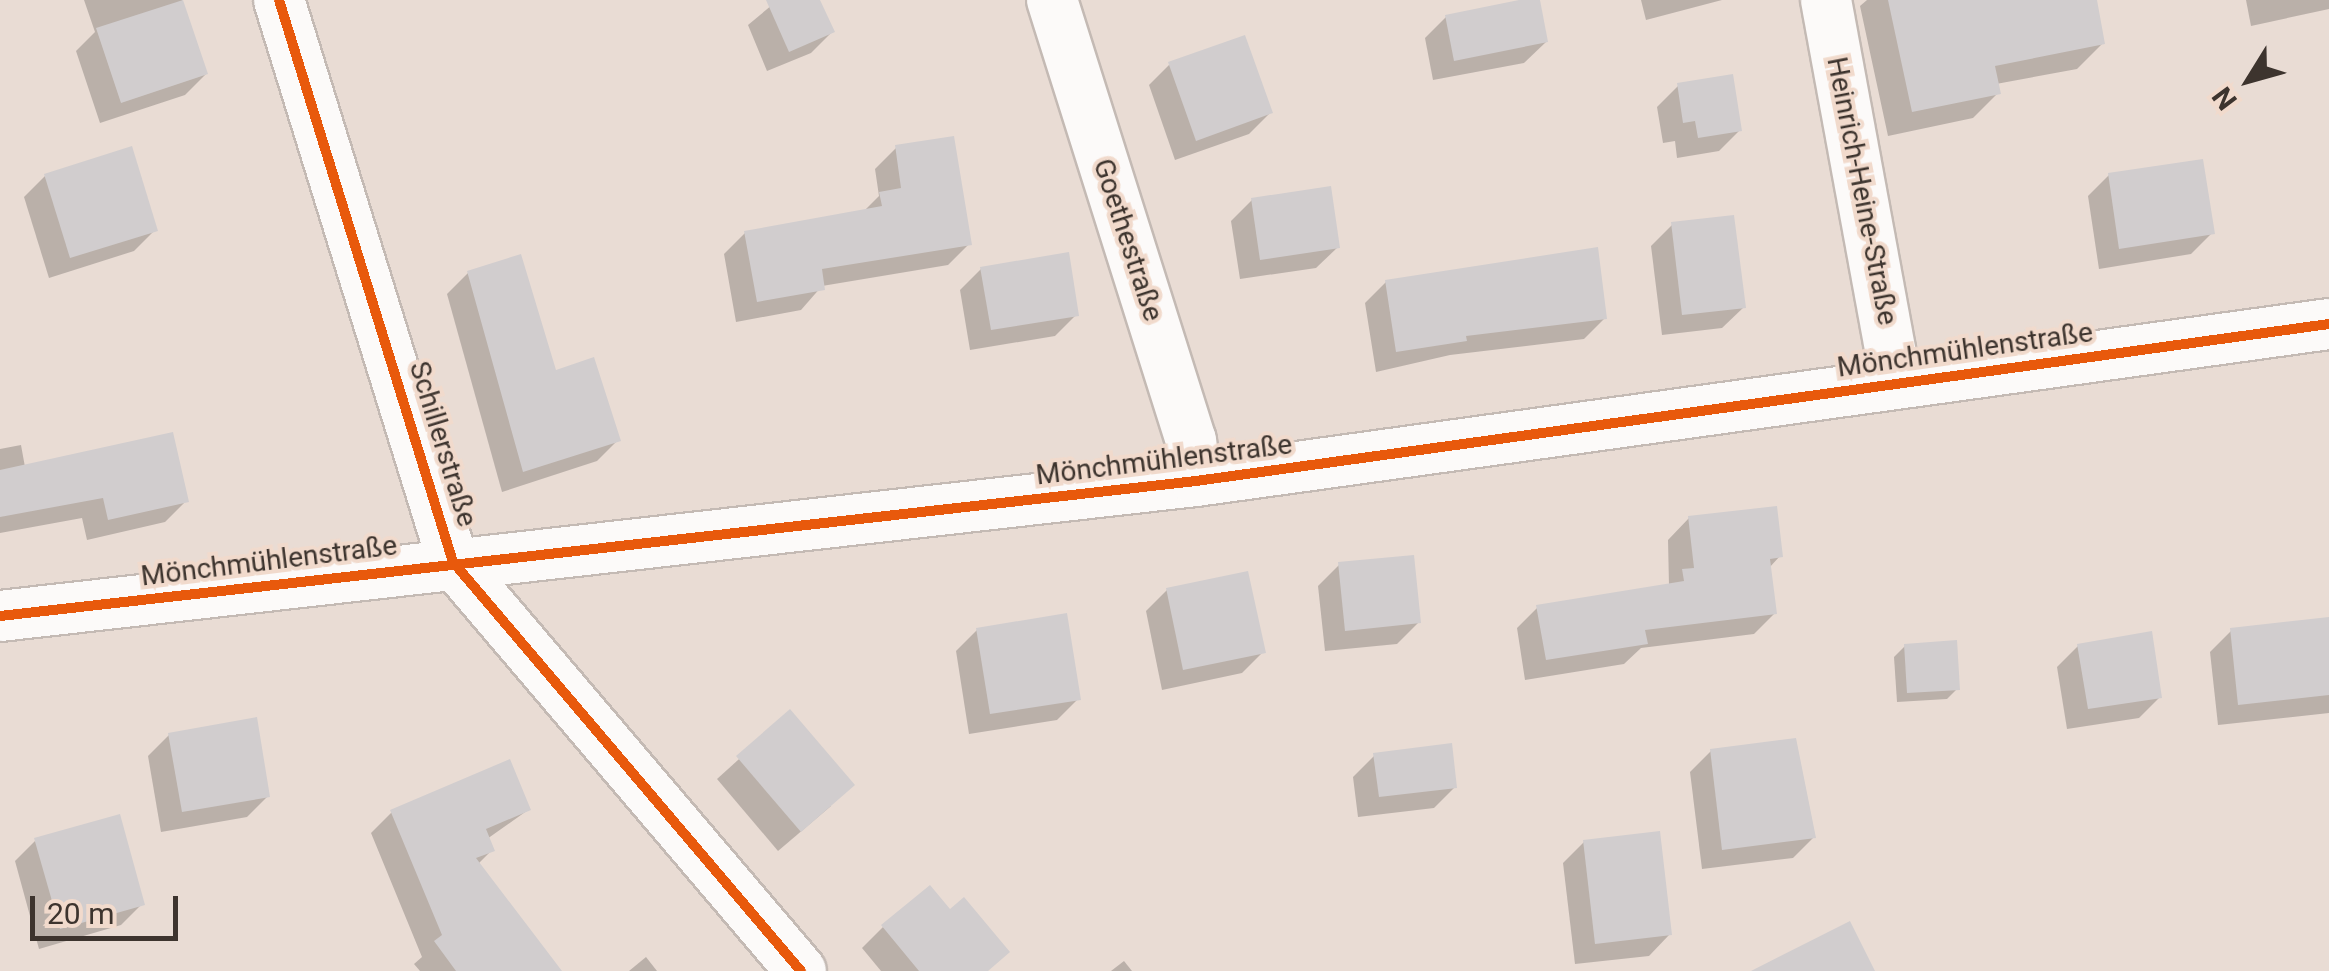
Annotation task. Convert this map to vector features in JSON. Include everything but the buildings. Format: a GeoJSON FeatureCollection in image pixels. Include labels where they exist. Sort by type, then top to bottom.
{"type":"FeatureCollection","features":[{"type":"Feature","properties":{"kind":"street","name":"Schillerstraße"},"geometry":{"type":"LineString","coordinates":[[280,0],[453,562],[801,971]]}},
{"type":"Feature","properties":{"kind":"street","name":"Goethestraße"},"geometry":{"type":"LineString","coordinates":[[1052,0],[1191,440],[1196,481]]}},
{"type":"Feature","properties":{"kind":"street","name":"Heinrich-Heine-Straße"},"geometry":{"type":"LineString","coordinates":[[1826,0],[1896,382]]}},
{"type":"Feature","properties":{"kind":"street","name":"Mönchmühlenstraße"},"geometry":{"type":"LineString","coordinates":[[0,616],[1196,481],[2329,324]]}},
{"type":"Feature","properties":{"kind":"cycle path"},"geometry":{"type":"LineString","coordinates":[[279,0],[453,562],[801,971]]}},
{"type":"Feature","properties":{"kind":"cycle path"},"geometry":{"type":"LineString","coordinates":[[0,616],[1196,481],[2329,324]]}}]}
